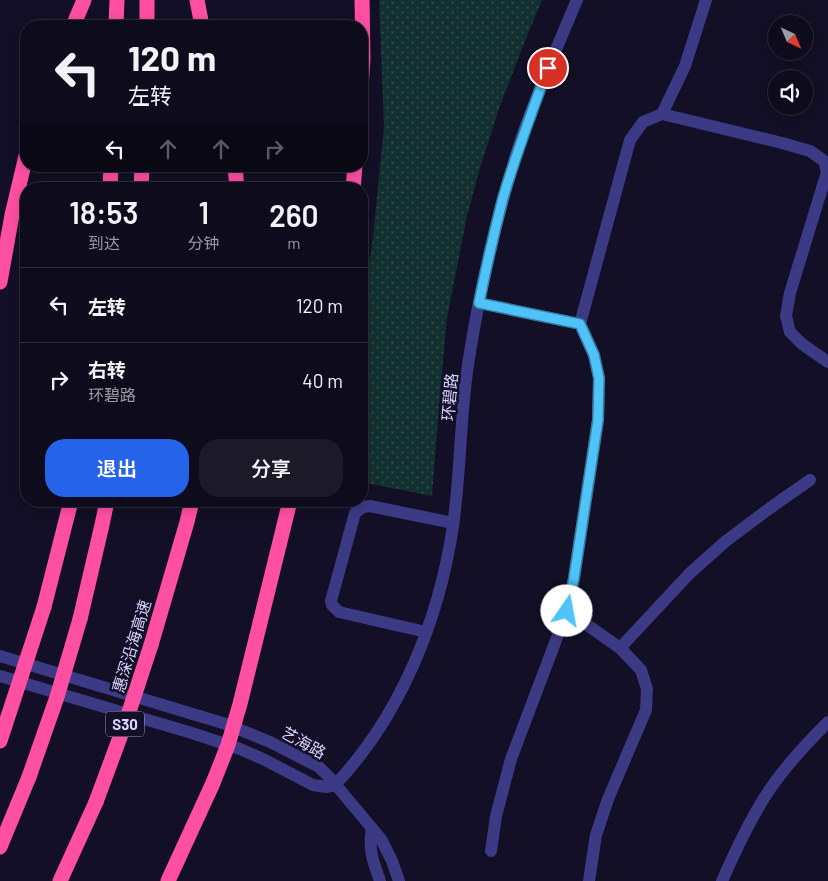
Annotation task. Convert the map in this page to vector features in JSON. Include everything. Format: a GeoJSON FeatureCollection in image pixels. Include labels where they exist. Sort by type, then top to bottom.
{"type":"FeatureCollection","features":[{"type":"Feature","properties":{"kind":"highway"},"geometry":{"type":"LineString","coordinates":[[76,20],[84,0]]}},
{"type":"Feature","properties":{"kind":"highway"},"geometry":{"type":"LineString","coordinates":[[116,20],[117,0]]}},
{"type":"Feature","properties":{"kind":"highway"},"geometry":{"type":"LineString","coordinates":[[147,0],[147,20]]}},
{"type":"Feature","properties":{"kind":"highway"},"geometry":{"type":"LineString","coordinates":[[197,0],[201,20]]}},
{"type":"Feature","properties":{"kind":"highway"},"geometry":{"type":"LineString","coordinates":[[362,0],[362,20]]}},
{"type":"Feature","properties":{"kind":"highway"},"geometry":{"type":"LineString","coordinates":[[0,282],[22,172]]}},
{"type":"Feature","properties":{"kind":"highway"},"geometry":{"type":"LineString","coordinates":[[0,741],[44,607],[69,507]]}},
{"type":"Feature","properties":{"kind":"highway"},"geometry":{"type":"LineString","coordinates":[[0,847],[29,777],[57,697],[80,619],[106,507]]}},
{"type":"Feature","properties":{"kind":"highway","name":"惠深沿海高速"},"geometry":{"type":"LineString","coordinates":[[60,881],[96,802],[126,721],[151,645],[191,507]]}},
{"type":"Feature","properties":{"kind":"highway"},"geometry":{"type":"LineString","coordinates":[[168,881],[210,790],[228,745],[288,507]]}},
{"type":"Feature","properties":{"kind":"street","name":"环碧路"},"geometry":{"type":"LineString","coordinates":[[335,785],[353,765],[388,713],[412,667],[426,632],[440,587],[456,501],[466,381],[491,245],[515,159],[543,80],[576,0]]}},
{"type":"Feature","properties":{"kind":"street"},"geometry":{"type":"LineString","coordinates":[[662,114],[684,66],[706,0]]}},
{"type":"Feature","properties":{"kind":"street"},"geometry":{"type":"LineString","coordinates":[[491,851],[496,816],[511,759],[567,611],[574,578],[598,420],[599,378],[594,355],[580,324],[630,140],[643,122],[662,114],[810,151],[826,159],[827,172],[790,293],[786,316],[790,332],[802,344],[828,362]]}},
{"type":"Feature","properties":{"kind":"street"},"geometry":{"type":"LineString","coordinates":[[479,303],[580,324]]}},
{"type":"Feature","properties":{"kind":"street"},"geometry":{"type":"LineString","coordinates":[[620,648],[690,573],[741,530],[810,480]]}},
{"type":"Feature","properties":{"kind":"street"},"geometry":{"type":"LineString","coordinates":[[366,507],[359,509],[355,513],[331,601],[332,605],[339,612],[426,632]]}},
{"type":"Feature","properties":{"kind":"street"},"geometry":{"type":"LineString","coordinates":[[368,507],[453,524]]}},
{"type":"Feature","properties":{"kind":"street"},"geometry":{"type":"LineString","coordinates":[[567,611],[620,648],[641,670],[647,689],[646,710],[608,799],[596,835],[589,881]]}},
{"type":"Feature","properties":{"kind":"street","name":"艺海路"},"geometry":{"type":"LineString","coordinates":[[0,656],[233,727],[270,742],[319,767],[335,785],[328,787],[313,785],[263,759],[228,745],[0,676]]}},
{"type":"Feature","properties":{"kind":"street"},"geometry":{"type":"LineString","coordinates":[[722,881],[737,847],[769,790],[805,744],[828,722]]}},
{"type":"Feature","properties":{"kind":"street"},"geometry":{"type":"LineString","coordinates":[[335,785],[381,840],[388,851],[399,881]]}},
{"type":"Feature","properties":{"kind":"street"},"geometry":{"type":"LineString","coordinates":[[372,828],[370,848],[380,881]]}},
{"type":"Feature","properties":{"kind":"green space"},"geometry":{"type":"Polygon","coordinates":[[[379,0],[542,0],[499,109],[467,216],[447,318],[432,496],[368,483],[368,270],[384,127],[379,0]]]}},
{"type":"Feature","properties":{"kind":"route"},"geometry":{"type":"LineString","coordinates":[[548,68],[503,199],[479,303],[580,324],[594,355],[599,378],[598,420],[574,578],[567,611]]}}]}
